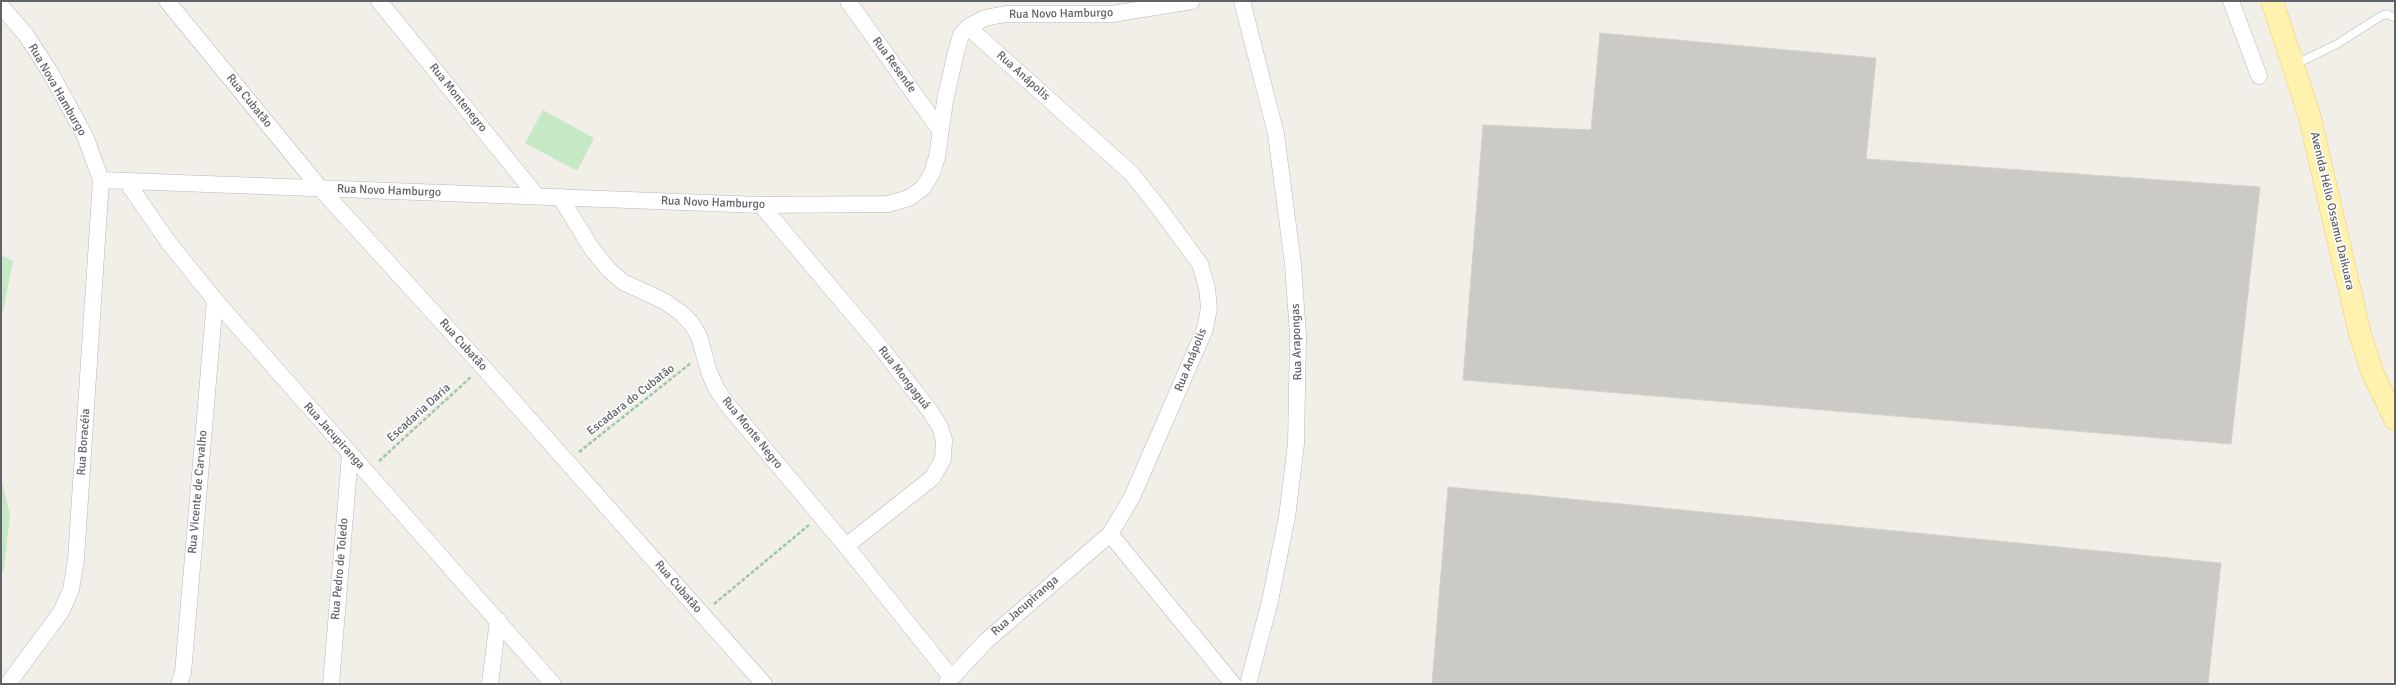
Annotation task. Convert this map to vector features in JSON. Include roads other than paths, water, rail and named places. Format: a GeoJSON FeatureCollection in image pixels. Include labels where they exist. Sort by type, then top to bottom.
{"type":"FeatureCollection","features":[{"type":"Feature","properties":{"kind":"main road","name":"Avenida Hélio Ossamu Daikuara"},"geometry":{"type":"LineString","coordinates":[[2272,1],[2311,121],[2360,334],[2373,374],[2395,419]]}},
{"type":"Feature","properties":{"kind":"street","name":"Rua Cubatão"},"geometry":{"type":"LineString","coordinates":[[167,1],[320,188],[484,367],[764,684]]}},
{"type":"Feature","properties":{"kind":"street","name":"Rua Montenegro"},"geometry":{"type":"LineString","coordinates":[[379,1],[536,196]]}},
{"type":"Feature","properties":{"kind":"street","name":"Rua Resende"},"geometry":{"type":"LineString","coordinates":[[848,1],[940,130]]}},
{"type":"Feature","properties":{"kind":"street"},"geometry":{"type":"LineString","coordinates":[[1148,1],[1168,5]]}},
{"type":"Feature","properties":{"kind":"street","name":"Rua Novo Hamburgo"},"geometry":{"type":"LineString","coordinates":[[101,180],[761,205],[888,204],[909,198],[923,188],[932,173],[937,157],[940,130],[954,56],[961,35],[968,27],[986,18],[1005,14],[1112,14],[1192,1]]}},
{"type":"Feature","properties":{"kind":"street","name":"Rua Arapongas"},"geometry":{"type":"LineString","coordinates":[[1242,1],[1276,134],[1293,264],[1298,335],[1296,444],[1286,517],[1270,601],[1248,684]]}},
{"type":"Feature","properties":{"kind":"street"},"geometry":{"type":"LineString","coordinates":[[2231,1],[2259,76]]}},
{"type":"Feature","properties":{"kind":"street","name":"Rua Nova Hamburgo"},"geometry":{"type":"LineString","coordinates":[[1,6],[26,36],[50,72],[85,136],[101,180]]}},
{"type":"Feature","properties":{"kind":"street","name":"Rua Anápolis"},"geometry":{"type":"LineString","coordinates":[[968,27],[1131,173],[1200,264],[1205,282],[1209,308],[1205,329],[1132,497],[1110,534]]}},
{"type":"Feature","properties":{"kind":"street","name":"Rua Boracéia"},"geometry":{"type":"LineString","coordinates":[[8,684],[61,612],[71,590],[76,560],[101,180]]}},
{"type":"Feature","properties":{"kind":"street","name":"Rua Jacupiranga"},"geometry":{"type":"LineString","coordinates":[[126,181],[169,243],[215,300],[553,684]]}},
{"type":"Feature","properties":{"kind":"street","name":"Rua Monte Negro"},"geometry":{"type":"LineString","coordinates":[[560,197],[592,250],[609,270],[623,282],[664,301],[682,313],[699,336],[705,352],[709,372],[726,403],[846,546],[948,681]]}},
{"type":"Feature","properties":{"kind":"street","name":"Rua Mongaguá"},"geometry":{"type":"LineString","coordinates":[[761,205],[875,340],[930,411],[940,427],[944,440],[943,459],[932,478],[846,546]]}},
{"type":"Feature","properties":{"kind":"street","name":"Rua Vicente de Carvalho"},"geometry":{"type":"LineString","coordinates":[[179,684],[183,673],[215,300]]}},
{"type":"Feature","properties":{"kind":"street","name":"Rua Pedro de Toledo"},"geometry":{"type":"LineString","coordinates":[[331,684],[350,455]]}},
{"type":"Feature","properties":{"kind":"street"},"geometry":{"type":"LineString","coordinates":[[1110,534],[1233,684]]}},
{"type":"Feature","properties":{"kind":"street","name":"Rua Jacupiranga"},"geometry":{"type":"LineString","coordinates":[[948,681],[986,641],[1110,534]]}},
{"type":"Feature","properties":{"kind":"street"},"geometry":{"type":"LineString","coordinates":[[490,684],[498,620]]}},
{"type":"Feature","properties":{"kind":"lane"},"geometry":{"type":"LineString","coordinates":[[2293,65],[2337,44],[2381,16],[2387,14],[2395,18]]}}]}
